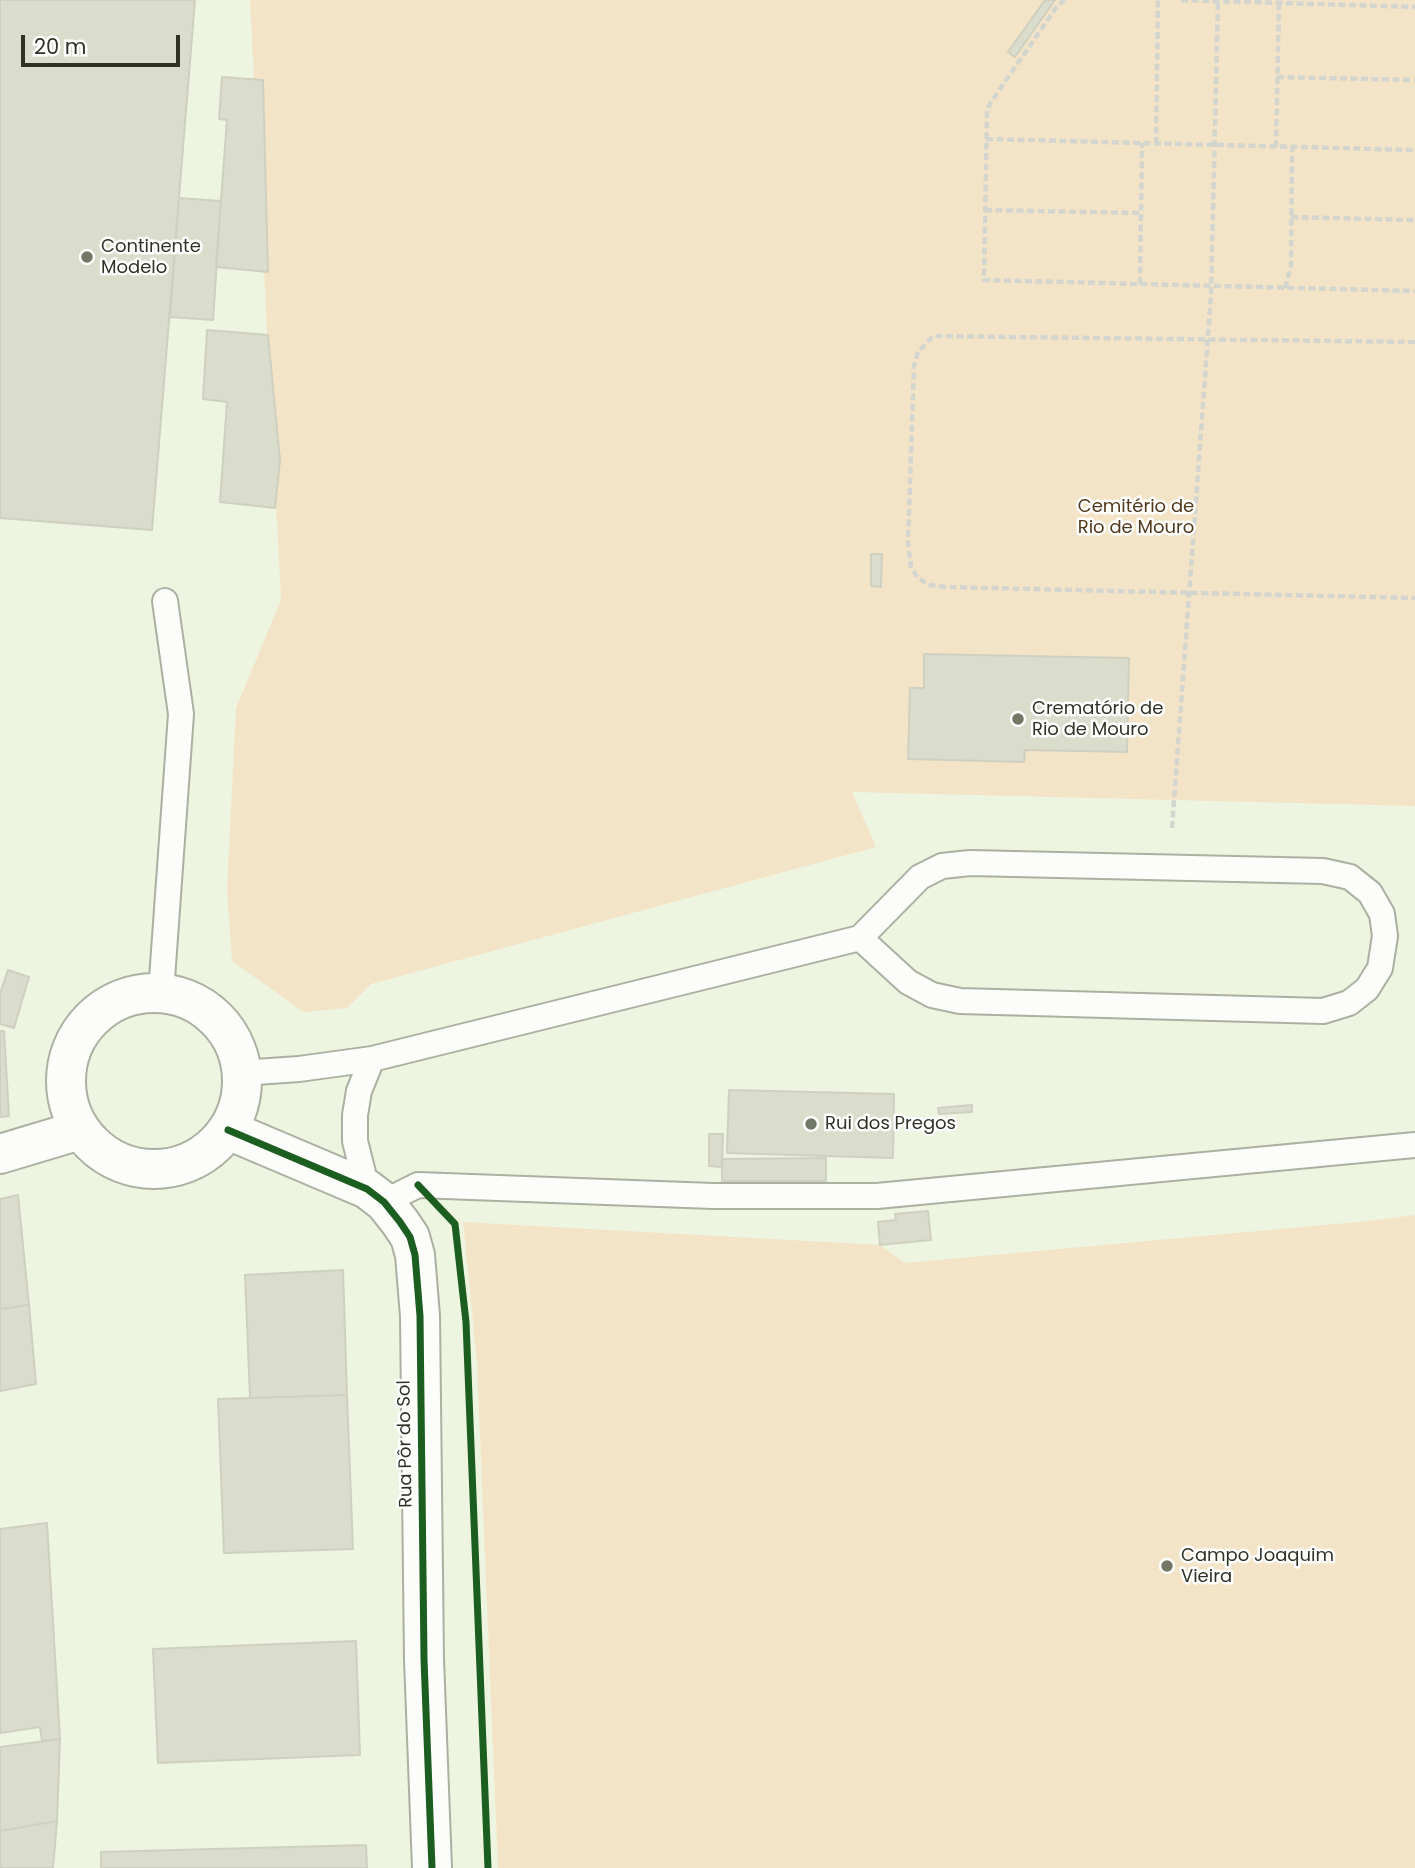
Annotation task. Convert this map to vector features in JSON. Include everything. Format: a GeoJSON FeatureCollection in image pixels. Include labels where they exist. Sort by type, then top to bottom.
{"type":"FeatureCollection","features":[{"type":"Feature","properties":{"kind":"street"},"geometry":{"type":"LineString","coordinates":[[161,993],[188,1000],[212,1015],[230,1036],[241,1062],[241,1073],[243,1090],[238,1111],[228,1130],[209,1152],[183,1165],[154,1170],[126,1165],[101,1152],[80,1130],[69,1105],[66,1076],[72,1048],[86,1024],[107,1006],[133,996],[161,993]]}},
{"type":"Feature","properties":{"kind":"street"},"geometry":{"type":"LineString","coordinates":[[0,1154],[80,1130]]}},
{"type":"Feature","properties":{"kind":"street"},"geometry":{"type":"LineString","coordinates":[[228,1130],[375,1196]]}},
{"type":"Feature","properties":{"kind":"street","name":"Rua Pôr do Sol"},"geometry":{"type":"LineString","coordinates":[[375,1196],[400,1222],[412,1246],[420,1316],[424,1645],[432,1868]]}},
{"type":"Feature","properties":{"kind":"lane"},"geometry":{"type":"LineString","coordinates":[[161,993],[181,714],[165,601]]}},
{"type":"Feature","properties":{"kind":"lane"},"geometry":{"type":"LineString","coordinates":[[241,1073],[299,1069],[372,1059],[860,939],[920,877],[942,866],[970,863],[1323,871],[1350,877],[1370,893],[1382,914],[1385,936],[1380,968],[1367,989],[1349,1003],[1323,1011],[960,1001],[932,995],[908,982],[860,939]]}},
{"type":"Feature","properties":{"kind":"lane"},"geometry":{"type":"LineString","coordinates":[[372,1059],[359,1091],[355,1141],[375,1196],[418,1185],[713,1196],[877,1196],[1415,1145]]}},
{"type":"Feature","properties":{"kind":"path"},"geometry":{"type":"LineString","coordinates":[[1065,0],[1058,5],[987,110],[984,279],[1415,291]]}},
{"type":"Feature","properties":{"kind":"path"},"geometry":{"type":"LineString","coordinates":[[1156,144],[1158,0]]}},
{"type":"Feature","properties":{"kind":"path"},"geometry":{"type":"LineString","coordinates":[[1181,0],[1415,7]]}},
{"type":"Feature","properties":{"kind":"path"},"geometry":{"type":"LineString","coordinates":[[1170,867],[1211,286],[1218,2]]}},
{"type":"Feature","properties":{"kind":"path"},"geometry":{"type":"LineString","coordinates":[[1276,147],[1279,3]]}},
{"type":"Feature","properties":{"kind":"path"},"geometry":{"type":"LineString","coordinates":[[1278,77],[1415,80]]}},
{"type":"Feature","properties":{"kind":"path"},"geometry":{"type":"LineString","coordinates":[[986,139],[1415,150]]}},
{"type":"Feature","properties":{"kind":"path"},"geometry":{"type":"LineString","coordinates":[[1140,284],[1142,143]]}},
{"type":"Feature","properties":{"kind":"path"},"geometry":{"type":"LineString","coordinates":[[1285,288],[1291,265],[1292,148]]}},
{"type":"Feature","properties":{"kind":"path"},"geometry":{"type":"LineString","coordinates":[[985,210],[1141,213]]}},
{"type":"Feature","properties":{"kind":"path"},"geometry":{"type":"LineString","coordinates":[[1291,217],[1415,220]]}},
{"type":"Feature","properties":{"kind":"path"},"geometry":{"type":"LineString","coordinates":[[1415,342],[933,336],[918,352],[914,366],[908,543],[911,567],[918,578],[929,585],[945,587],[1415,598]]}},
{"type":"Feature","properties":{"kind":"green space","name":"Cemitério de Rio de Mouro"},"geometry":{"type":"Polygon","coordinates":[[[250,0],[1415,0],[1415,806],[852,792],[876,847],[371,984],[347,1008],[304,1012],[232,961],[227,890],[236,708],[281,600],[250,0]]]}},
{"type":"Feature","properties":{"kind":"green space"},"geometry":{"type":"Polygon","coordinates":[[[1415,1215],[1415,1868],[498,1868],[477,1363],[463,1222],[880,1245],[905,1263],[1415,1215]]]}},
{"type":"Feature","properties":{"kind":"building","name":"Continente Modelo"},"geometry":{"type":"Polygon","coordinates":[[[0,0],[195,0],[152,530],[0,518],[0,0]]]}},
{"type":"Feature","properties":{"kind":"building"},"geometry":{"type":"Polygon","coordinates":[[[1045,0],[1055,0],[1015,57],[1008,52],[1045,0]]]}},
{"type":"Feature","properties":{"kind":"building"},"geometry":{"type":"Polygon","coordinates":[[[222,77],[263,80],[268,272],[216,267],[227,120],[219,119],[222,77]]]}},
{"type":"Feature","properties":{"kind":"building"},"geometry":{"type":"Polygon","coordinates":[[[179,198],[221,201],[213,320],[170,317],[179,198]]]}},
{"type":"Feature","properties":{"kind":"building"},"geometry":{"type":"Polygon","coordinates":[[[207,330],[268,335],[280,460],[275,508],[220,502],[227,402],[203,399],[207,330]]]}},
{"type":"Feature","properties":{"kind":"building"},"geometry":{"type":"Polygon","coordinates":[[[871,554],[882,554],[881,587],[871,586],[871,554]]]}},
{"type":"Feature","properties":{"kind":"building","name":"Crematório de Rio de Mouro"},"geometry":{"type":"Polygon","coordinates":[[[924,654],[1129,658],[1127,752],[1025,750],[1024,762],[908,759],[910,688],[924,688],[924,654]]]}},
{"type":"Feature","properties":{"kind":"building"},"geometry":{"type":"Polygon","coordinates":[[[8,970],[29,977],[14,1028],[0,1024],[0,994],[8,970]]]}},
{"type":"Feature","properties":{"kind":"building"},"geometry":{"type":"Polygon","coordinates":[[[0,1031],[4,1031],[9,1116],[0,1117],[0,1031]]]}},
{"type":"Feature","properties":{"kind":"building","name":"Rui dos Pregos"},"geometry":{"type":"Polygon","coordinates":[[[729,1090],[894,1094],[893,1158],[727,1153],[729,1090]]]}},
{"type":"Feature","properties":{"kind":"building"},"geometry":{"type":"Polygon","coordinates":[[[972,1105],[972,1112],[939,1114],[938,1108],[972,1105]]]}},
{"type":"Feature","properties":{"kind":"building"},"geometry":{"type":"Polygon","coordinates":[[[709,1134],[723,1134],[722,1167],[709,1166],[709,1134]]]}},
{"type":"Feature","properties":{"kind":"building"},"geometry":{"type":"Polygon","coordinates":[[[826,1158],[826,1181],[722,1181],[722,1159],[826,1158]]]}},
{"type":"Feature","properties":{"kind":"building"},"geometry":{"type":"Polygon","coordinates":[[[18,1195],[29,1305],[0,1309],[0,1199],[18,1195]]]}},
{"type":"Feature","properties":{"kind":"building"},"geometry":{"type":"Polygon","coordinates":[[[928,1211],[931,1240],[880,1245],[878,1222],[896,1220],[895,1214],[928,1211]]]}},
{"type":"Feature","properties":{"kind":"building"},"geometry":{"type":"Polygon","coordinates":[[[343,1270],[347,1395],[250,1398],[245,1275],[343,1270]]]}},
{"type":"Feature","properties":{"kind":"building"},"geometry":{"type":"Polygon","coordinates":[[[29,1305],[36,1384],[0,1391],[0,1309],[29,1305]]]}},
{"type":"Feature","properties":{"kind":"building"},"geometry":{"type":"Polygon","coordinates":[[[347,1395],[353,1549],[224,1553],[218,1399],[347,1395]]]}},
{"type":"Feature","properties":{"kind":"building"},"geometry":{"type":"Polygon","coordinates":[[[47,1523],[60,1739],[42,1741],[40,1727],[0,1733],[0,1529],[47,1523]]]}},
{"type":"Feature","properties":{"kind":"building"},"geometry":{"type":"Polygon","coordinates":[[[356,1641],[360,1755],[158,1763],[153,1649],[356,1641]]]}},
{"type":"Feature","properties":{"kind":"building"},"geometry":{"type":"Polygon","coordinates":[[[60,1739],[57,1821],[0,1831],[0,1747],[60,1739]]]}},
{"type":"Feature","properties":{"kind":"building"},"geometry":{"type":"Polygon","coordinates":[[[57,1821],[53,1868],[0,1868],[0,1831],[57,1821]]]}},
{"type":"Feature","properties":{"kind":"building"},"geometry":{"type":"Polygon","coordinates":[[[366,1845],[367,1868],[101,1868],[101,1852],[366,1845]]]}},
{"type":"Feature","properties":{"kind":"cycle path"},"geometry":{"type":"LineString","coordinates":[[228,1130],[367,1189],[384,1202],[400,1222],[410,1237],[415,1255],[420,1316],[424,1659],[432,1868]]}},
{"type":"Feature","properties":{"kind":"cycle path"},"geometry":{"type":"LineString","coordinates":[[418,1185],[455,1224],[466,1322],[488,1868]]}},
{"type":"Feature","properties":{"kind":"place","name":"Continente Modelo"},"geometry":{"type":"Point","coordinates":[87,257]}},
{"type":"Feature","properties":{"kind":"place","name":"Crematório de Rio de Mouro"},"geometry":{"type":"Point","coordinates":[1018,719]}},
{"type":"Feature","properties":{"kind":"place","name":"Rui dos Pregos"},"geometry":{"type":"Point","coordinates":[811,1124]}},
{"type":"Feature","properties":{"kind":"place","name":"Campo Joaquim Vieira"},"geometry":{"type":"Point","coordinates":[1167,1566]}}]}
